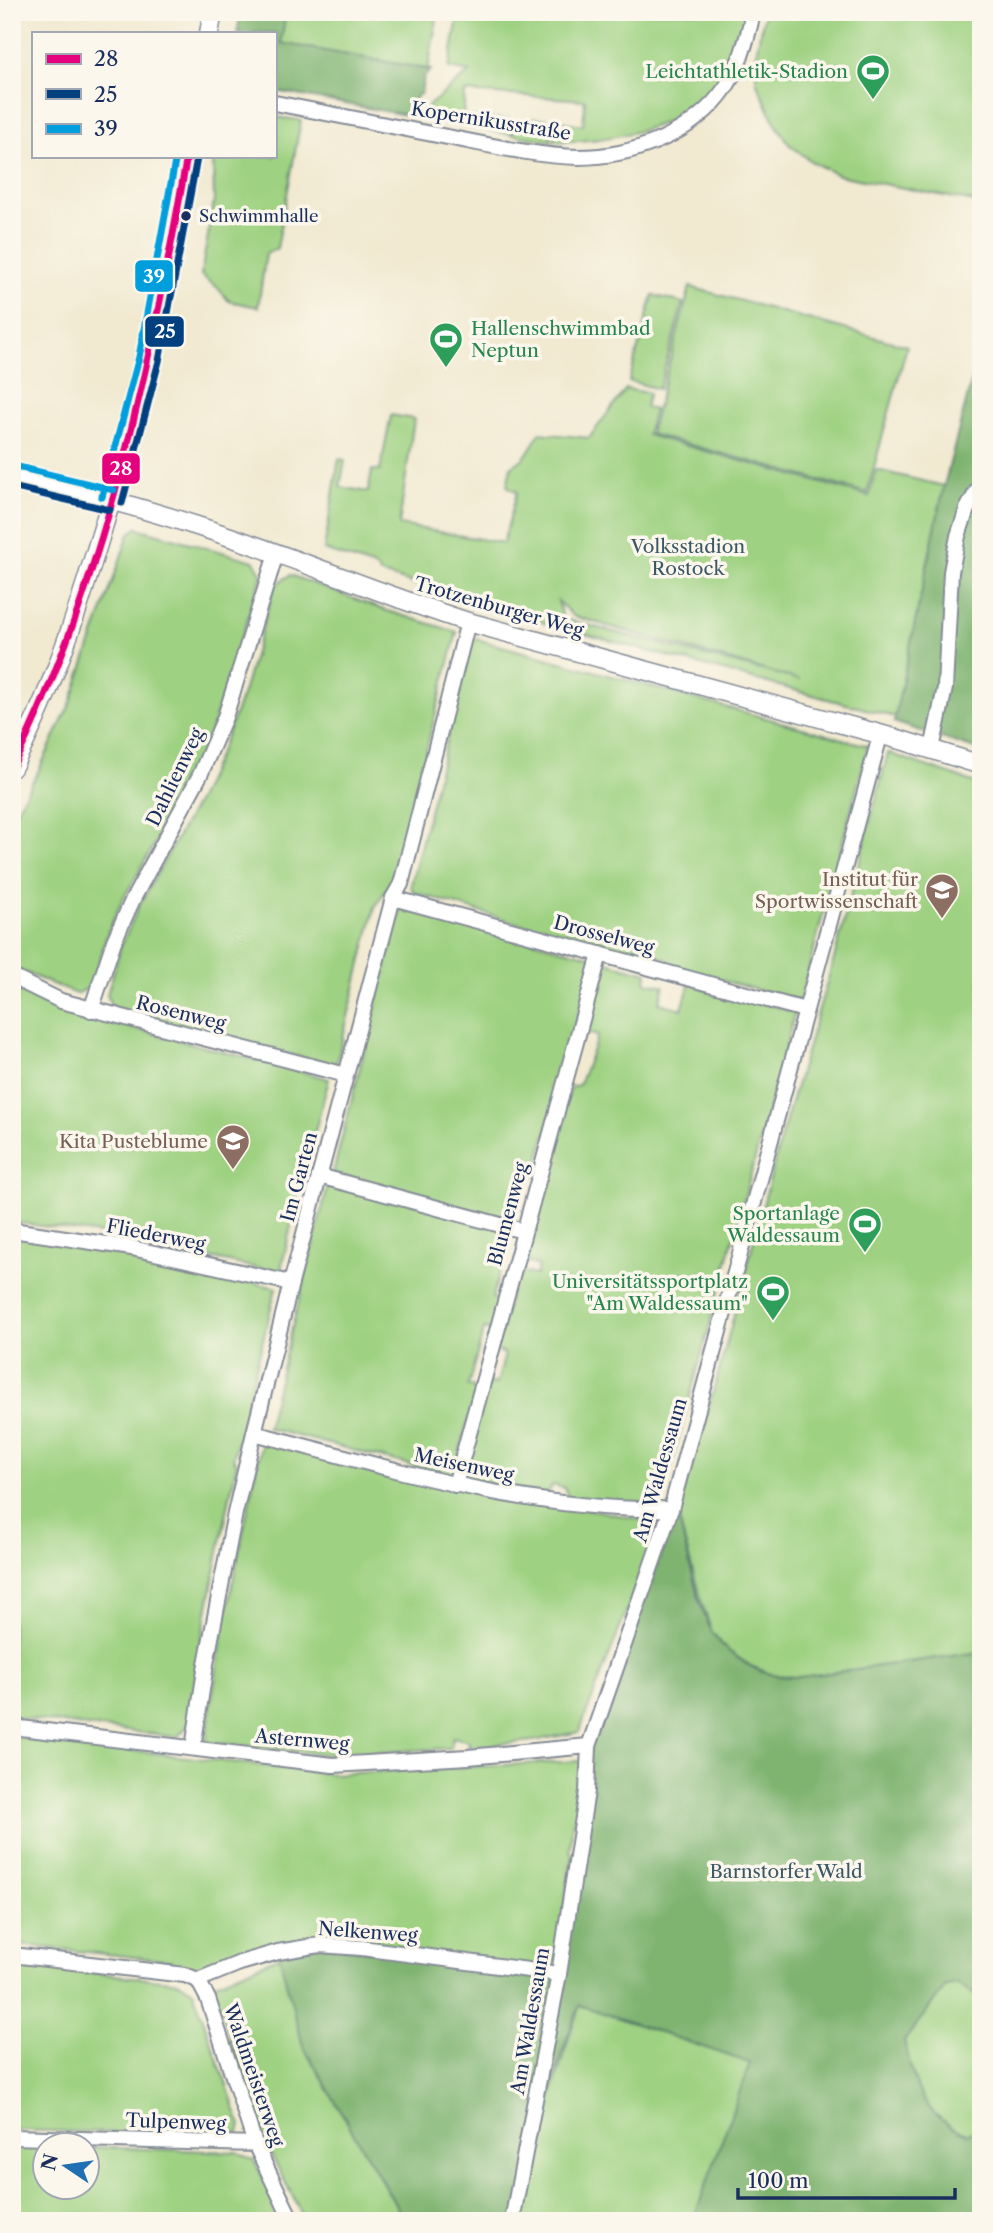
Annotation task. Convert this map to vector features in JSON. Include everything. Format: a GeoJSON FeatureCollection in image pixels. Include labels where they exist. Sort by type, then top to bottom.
{"type":"FeatureCollection","features":[{"type":"Feature","properties":{"kind":"street"},"geometry":{"type":"LineString","coordinates":[[209,32],[213,12]]}},
{"type":"Feature","properties":{"kind":"street","name":"Kopernikusstraße"},"geometry":{"type":"LineString","coordinates":[[276,103],[552,155],[578,157],[624,153],[661,140],[683,127],[714,101],[726,86],[739,61],[753,12]]}},
{"type":"Feature","properties":{"kind":"street"},"geometry":{"type":"LineString","coordinates":[[12,768],[49,690],[112,500],[149,359],[187,158]]}},
{"type":"Feature","properties":{"kind":"street","name":"Trotzenburger Weg"},"geometry":{"type":"LineString","coordinates":[[12,476],[112,500],[200,526],[409,604],[468,622],[878,740],[932,749],[981,765]]}},
{"type":"Feature","properties":{"kind":"street"},"geometry":{"type":"LineString","coordinates":[[932,749],[945,688],[951,572],[967,509],[981,484]]}},
{"type":"Feature","properties":{"kind":"street","name":"Dahlienweg"},"geometry":{"type":"LineString","coordinates":[[91,1010],[114,941],[200,775],[225,717],[276,554]]}},
{"type":"Feature","properties":{"kind":"street","name":"Im Garten"},"geometry":{"type":"LineString","coordinates":[[193,1748],[220,1588],[254,1433],[319,1176],[393,898],[401,884],[468,622]]}},
{"type":"Feature","properties":{"kind":"street","name":"Am Waldessaum"},"geometry":{"type":"LineString","coordinates":[[512,2221],[559,1973],[587,1791],[589,1746],[671,1509],[878,740]]}},
{"type":"Feature","properties":{"kind":"street","name":"Drosselweg"},"geometry":{"type":"LineString","coordinates":[[393,898],[805,1010]]}},
{"type":"Feature","properties":{"kind":"street","name":"Blumenweg"},"geometry":{"type":"LineString","coordinates":[[455,1485],[600,954]]}},
{"type":"Feature","properties":{"kind":"street","name":"Rosenweg"},"geometry":{"type":"LineString","coordinates":[[12,977],[61,1001],[91,1010],[346,1075]]}},
{"type":"Feature","properties":{"kind":"street"},"geometry":{"type":"LineString","coordinates":[[319,1176],[523,1231]]}},
{"type":"Feature","properties":{"kind":"street","name":"Fliederweg"},"geometry":{"type":"LineString","coordinates":[[12,1230],[132,1248],[291,1283]]}},
{"type":"Feature","properties":{"kind":"street","name":"Meisenweg"},"geometry":{"type":"LineString","coordinates":[[254,1433],[455,1485],[563,1503],[633,1510],[671,1509]]}},
{"type":"Feature","properties":{"kind":"street","name":"Asternweg"},"geometry":{"type":"LineString","coordinates":[[12,1727],[333,1765],[589,1746]]}},
{"type":"Feature","properties":{"kind":"street","name":"Nelkenweg"},"geometry":{"type":"LineString","coordinates":[[198,1980],[240,1962],[278,1951],[320,1945],[559,1973]]}},
{"type":"Feature","properties":{"kind":"street"},"geometry":{"type":"LineString","coordinates":[[12,1955],[185,1975],[198,1980]]}},
{"type":"Feature","properties":{"kind":"street","name":"Waldmeisterweg"},"geometry":{"type":"LineString","coordinates":[[198,1980],[208,1999],[255,2144],[292,2221]]}},
{"type":"Feature","properties":{"kind":"street","name":"Tulpenweg"},"geometry":{"type":"LineString","coordinates":[[12,2137],[255,2144]]}},
{"type":"Feature","properties":{"kind":"green space"},"geometry":{"type":"Polygon","coordinates":[[[241,12],[286,12],[281,43],[431,70],[424,77],[412,116],[276,91],[276,32],[237,32],[241,12]]]}},
{"type":"Feature","properties":{"kind":"green space"},"geometry":{"type":"Polygon","coordinates":[[[286,12],[438,12],[428,69],[280,43],[286,12]]]}},
{"type":"Feature","properties":{"kind":"green space"},"geometry":{"type":"Polygon","coordinates":[[[459,12],[747,12],[725,72],[713,90],[682,115],[661,124],[617,136],[554,141],[557,121],[583,125],[585,100],[465,92],[463,117],[512,120],[511,134],[425,119],[428,106],[470,72],[449,68],[459,12]]]}},
{"type":"Feature","properties":{"kind":"green space","name":"Leichtathletik-Stadion"},"geometry":{"type":"Polygon","coordinates":[[[765,12],[981,12],[981,175],[975,202],[838,175],[812,162],[789,144],[774,121],[756,81],[757,48],[765,12]]]}},
{"type":"Feature","properties":{"kind":"green space"},"geometry":{"type":"Polygon","coordinates":[[[276,117],[301,120],[277,248],[266,254],[258,307],[229,301],[201,275],[214,201],[213,158],[276,158],[276,117]]]}},
{"type":"Feature","properties":{"kind":"green space"},"geometry":{"type":"Polygon","coordinates":[[[531,118],[551,120],[551,141],[513,135],[515,120],[530,121],[531,118]]]}},
{"type":"Feature","properties":{"kind":"green space"},"geometry":{"type":"Polygon","coordinates":[[[690,287],[907,346],[867,493],[650,434],[690,287]]]}},
{"type":"Feature","properties":{"kind":"green space"},"geometry":{"type":"Polygon","coordinates":[[[653,295],[683,303],[659,389],[629,381],[653,295]]]}},
{"type":"Feature","properties":{"kind":"green space"},"geometry":{"type":"Polygon","coordinates":[[[981,344],[981,751],[894,722],[944,486],[981,344]]]}},
{"type":"Feature","properties":{"kind":"green space","name":"Volksstadion Rostock"},"geometry":{"type":"Polygon","coordinates":[[[626,389],[649,393],[645,407],[654,410],[647,435],[869,496],[876,470],[944,486],[895,717],[551,625],[381,574],[375,567],[324,550],[339,459],[345,460],[340,487],[368,492],[372,470],[380,471],[391,415],[414,419],[399,525],[503,543],[517,492],[507,486],[511,467],[524,458],[540,433],[589,438],[626,389]],[[558,601],[563,619],[800,680],[573,616],[558,601]]]}},
{"type":"Feature","properties":{"kind":"green space"},"geometry":{"type":"Polygon","coordinates":[[[137,528],[254,561],[262,575],[209,737],[170,817],[122,901],[109,929],[91,987],[76,994],[12,967],[12,818],[39,770],[71,702],[129,534],[137,528]]]}},
{"type":"Feature","properties":{"kind":"green space"},"geometry":{"type":"Polygon","coordinates":[[[290,575],[384,610],[457,632],[392,880],[375,907],[336,1065],[170,1027],[112,1007],[107,995],[121,946],[138,908],[199,798],[222,747],[243,693],[275,585],[290,575]]]}},
{"type":"Feature","properties":{"kind":"green space"},"geometry":{"type":"Polygon","coordinates":[[[472,638],[868,746],[800,1001],[670,967],[668,959],[640,952],[638,959],[413,892],[411,885],[472,638]]]}},
{"type":"Feature","properties":{"kind":"green space","name":"Sportanlage Waldessaum"},"geometry":{"type":"Polygon","coordinates":[[[888,753],[981,785],[981,1652],[800,1677],[776,1676],[751,1666],[726,1649],[712,1632],[677,1512],[717,1379],[783,1130],[836,952],[888,753]]]}},
{"type":"Feature","properties":{"kind":"green space"},"geometry":{"type":"Polygon","coordinates":[[[401,907],[594,957],[535,1174],[526,1180],[511,1225],[333,1173],[401,907]]]}},
{"type":"Feature","properties":{"kind":"green space"},"geometry":{"type":"Polygon","coordinates":[[[602,961],[647,973],[646,982],[664,986],[659,1003],[682,1009],[690,983],[795,1012],[664,1492],[646,1506],[568,1499],[565,1488],[552,1485],[548,1495],[462,1478],[488,1382],[497,1384],[505,1354],[495,1350],[517,1271],[536,1275],[539,1266],[522,1260],[564,1100],[568,1098],[571,1087],[579,1085],[598,1036],[582,1031],[602,961]]]}},
{"type":"Feature","properties":{"kind":"green space"},"geometry":{"type":"Polygon","coordinates":[[[12,986],[50,1005],[104,1021],[329,1079],[280,1273],[100,1234],[12,1222],[12,986]]]}},
{"type":"Feature","properties":{"kind":"green space"},"geometry":{"type":"Polygon","coordinates":[[[329,1181],[512,1230],[492,1298],[500,1301],[493,1331],[484,1329],[468,1386],[477,1389],[453,1476],[267,1428],[329,1181]]]}},
{"type":"Feature","properties":{"kind":"green space"},"geometry":{"type":"Polygon","coordinates":[[[12,1234],[231,1273],[243,1280],[276,1288],[233,1459],[237,1462],[201,1641],[189,1725],[177,1737],[12,1717],[12,1234]]]}},
{"type":"Feature","properties":{"kind":"green space"},"geometry":{"type":"Polygon","coordinates":[[[262,1442],[657,1523],[647,1559],[579,1732],[533,1741],[468,1747],[469,1741],[453,1737],[451,1748],[332,1755],[206,1742],[238,1554],[262,1442]]]}},
{"type":"Feature","properties":{"kind":"green space","name":"Barnstorfer Wald"},"geometry":{"type":"Polygon","coordinates":[[[677,1512],[696,1590],[712,1632],[732,1654],[760,1671],[778,1676],[800,1677],[981,1652],[981,1999],[958,1984],[946,1986],[904,2041],[912,2072],[929,2107],[951,2126],[967,2134],[981,2128],[981,2221],[693,2221],[750,2063],[580,2005],[545,2112],[522,2221],[405,2221],[303,2046],[278,1952],[320,1945],[559,1973],[589,1746],[677,1512]]]}},
{"type":"Feature","properties":{"kind":"green space"},"geometry":{"type":"Polygon","coordinates":[[[12,1737],[333,1774],[580,1761],[583,1765],[578,1819],[573,1820],[572,1854],[555,1969],[295,1943],[230,1956],[190,1970],[172,1968],[172,1961],[12,1944],[12,1737]]]}},
{"type":"Feature","properties":{"kind":"green space"},"geometry":{"type":"Polygon","coordinates":[[[280,1956],[303,2046],[405,2221],[305,2221],[269,2154],[255,2119],[213,1984],[280,1956]]]}},
{"type":"Feature","properties":{"kind":"green space"},"geometry":{"type":"Polygon","coordinates":[[[12,1964],[179,1982],[193,1991],[241,2125],[239,2133],[231,2135],[12,2130],[12,1964]]]}},
{"type":"Feature","properties":{"kind":"green space"},"geometry":{"type":"Polygon","coordinates":[[[958,1984],[981,1999],[981,2128],[967,2135],[951,2127],[929,2108],[912,2072],[904,2041],[946,1986],[958,1984]]]}},
{"type":"Feature","properties":{"kind":"green space"},"geometry":{"type":"Polygon","coordinates":[[[580,2005],[751,2063],[693,2221],[522,2221],[547,2112],[580,2005]]]}},
{"type":"Feature","properties":{"kind":"green space"},"geometry":{"type":"Polygon","coordinates":[[[12,2147],[32,2148],[32,2202],[102,2202],[102,2147],[238,2152],[254,2161],[286,2221],[12,2221],[12,2147]]]}},
{"type":"Feature","properties":{"kind":"transit line","name":"39"},"geometry":{"type":"LineString","coordinates":[[102,497],[139,357],[176,158]]}},
{"type":"Feature","properties":{"kind":"transit line","name":"28"},"geometry":{"type":"LineString","coordinates":[[12,768],[45,697],[99,546],[141,390],[187,158]]}},
{"type":"Feature","properties":{"kind":"transit line","name":"25"},"geometry":{"type":"LineString","coordinates":[[122,503],[159,361],[197,158]]}},
{"type":"Feature","properties":{"kind":"transit line","name":"39"},"geometry":{"type":"LineString","coordinates":[[14,466],[114,490]]}},
{"type":"Feature","properties":{"kind":"transit line","name":"25"},"geometry":{"type":"LineString","coordinates":[[12,487],[110,510]]}},
{"type":"Feature","properties":{"kind":"place","name":"Leichtathletik-Stadion"},"geometry":{"type":"Point","coordinates":[873,101]}},
{"type":"Feature","properties":{"kind":"place","name":"Schwimmhalle"},"geometry":{"type":"Point","coordinates":[186,216]}},
{"type":"Feature","properties":{"kind":"place","name":"Hallenschwimmbad Neptun"},"geometry":{"type":"Point","coordinates":[446,369]}},
{"type":"Feature","properties":{"kind":"place","name":"Institut für Sportwissenschaft"},"geometry":{"type":"Point","coordinates":[942,920]}},
{"type":"Feature","properties":{"kind":"place","name":"Kita Pusteblume"},"geometry":{"type":"Point","coordinates":[233,1171]}},
{"type":"Feature","properties":{"kind":"place","name":"Sportanlage Waldessaum"},"geometry":{"type":"Point","coordinates":[865,1254]}},
{"type":"Feature","properties":{"kind":"place","name":"Universitätssportplatz \"Am Waldessaum\""},"geometry":{"type":"Point","coordinates":[773,1322]}}]}
